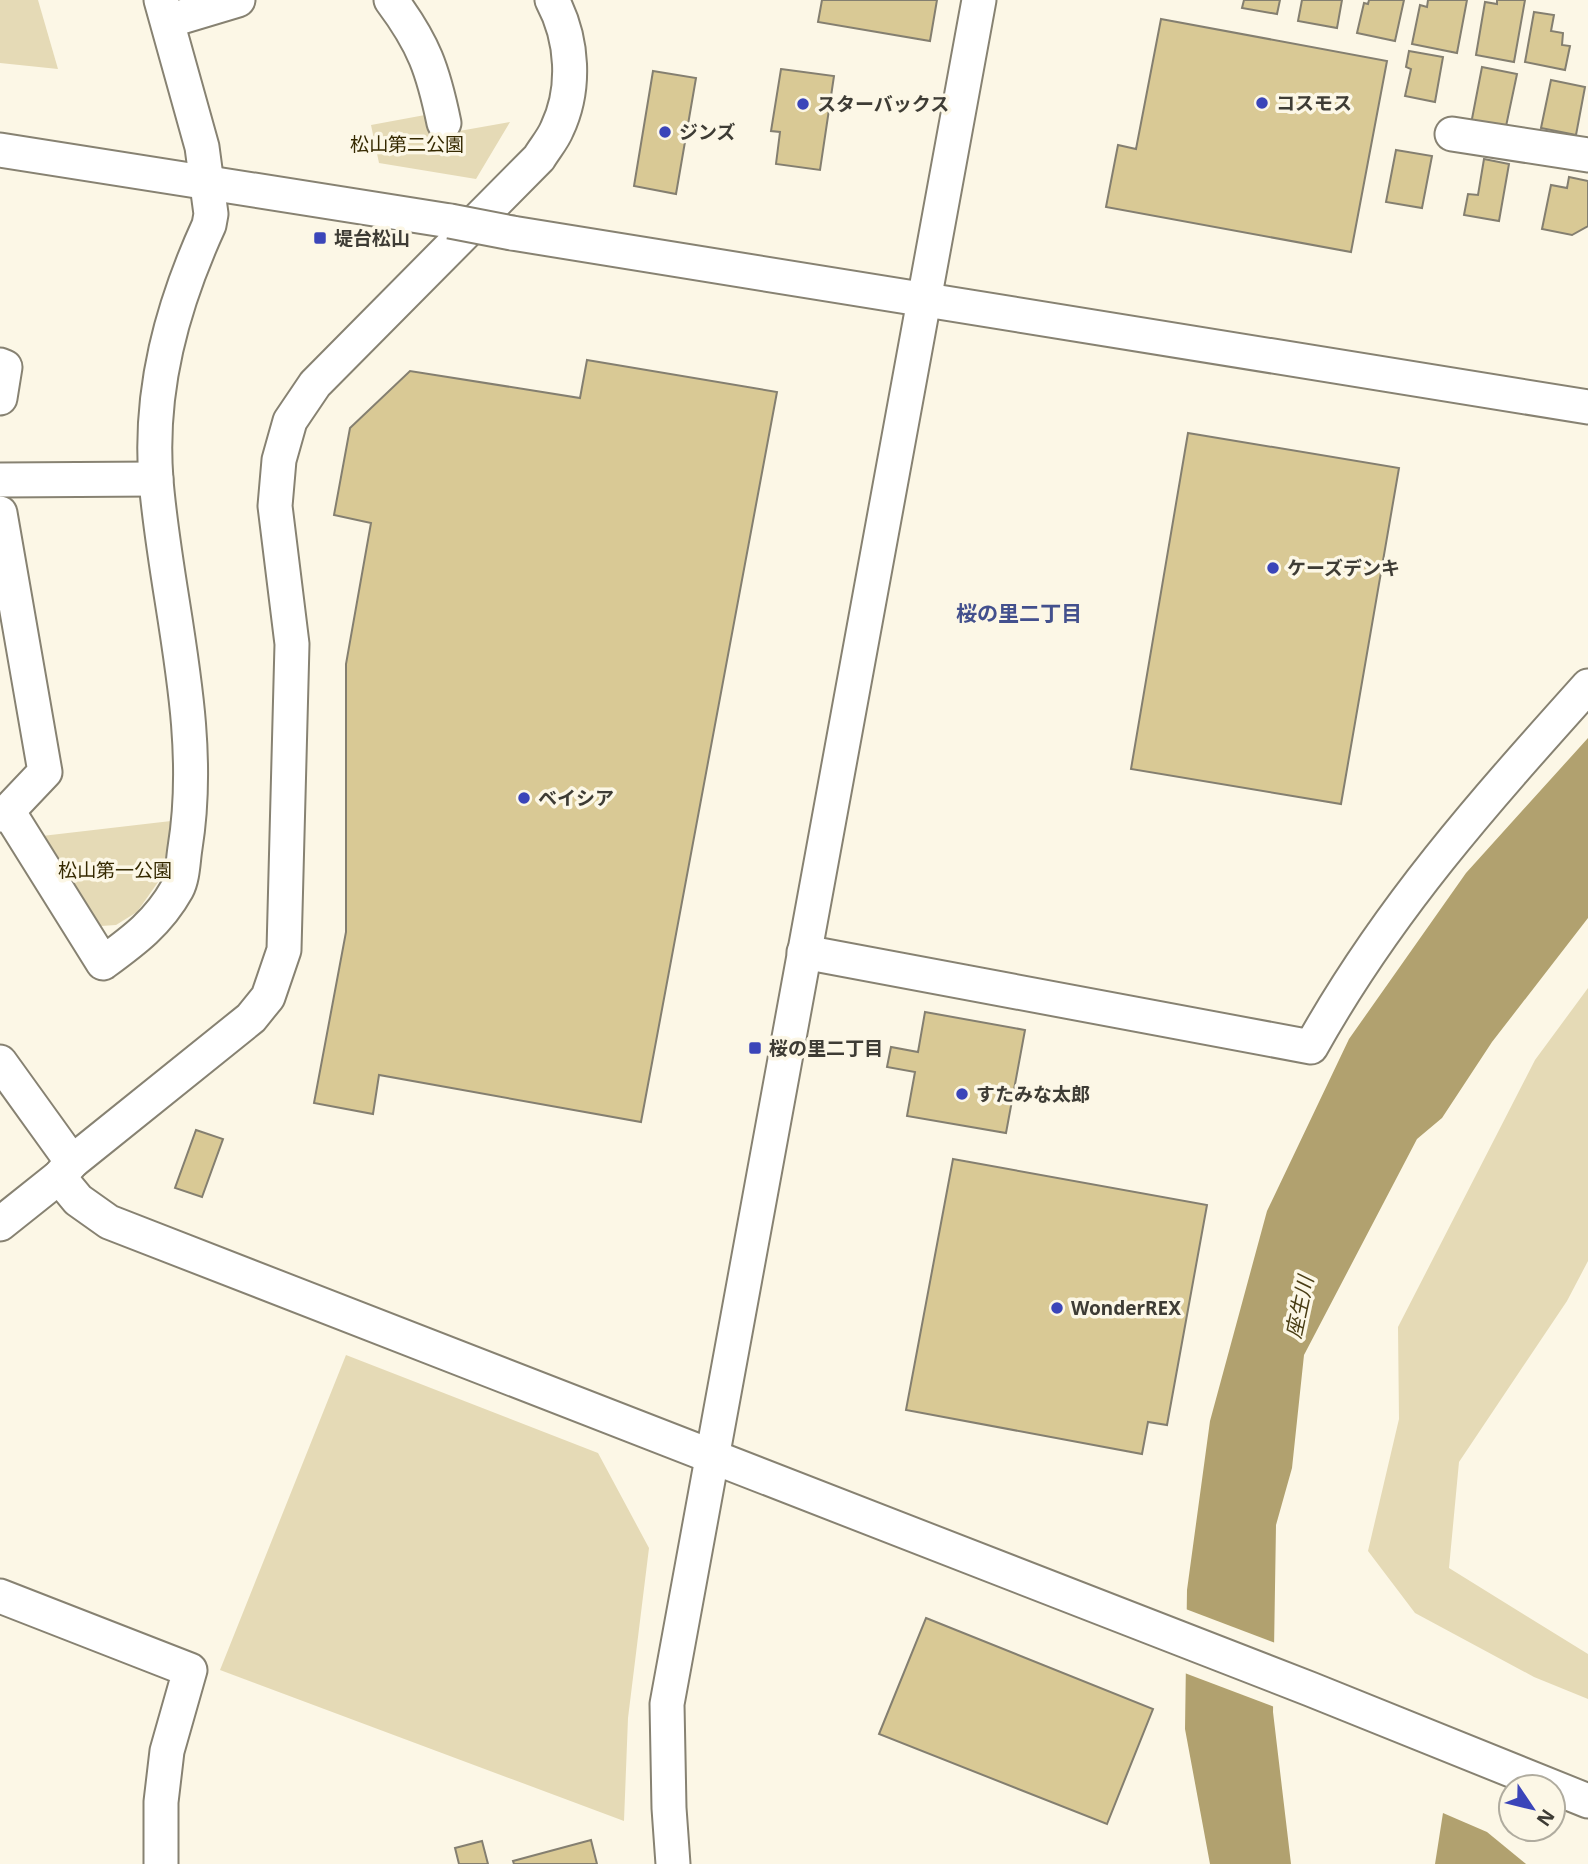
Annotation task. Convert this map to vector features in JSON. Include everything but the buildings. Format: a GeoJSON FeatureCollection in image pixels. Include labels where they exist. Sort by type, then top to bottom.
{"type":"FeatureCollection","features":[{"type":"Feature","properties":{"kind":"street"},"geometry":{"type":"LineString","coordinates":[[0,513],[45,772],[4,813],[103,963],[144,933],[178,887],[190,818],[188,727],[156,479],[156,402],[164,350],[177,301],[209,225],[211,214],[202,147],[165,11],[238,0]]}},
{"type":"Feature","properties":{"kind":"street"},"geometry":{"type":"LineString","coordinates":[[391,0],[413,29],[429,62],[444,123]]}},
{"type":"Feature","properties":{"kind":"street"},"geometry":{"type":"LineString","coordinates":[[0,1224],[251,1018],[268,997],[284,950],[292,644],[275,506],[279,460],[290,421],[315,384],[539,158],[557,130],[567,99],[570,71],[567,40],[552,0]]}},
{"type":"Feature","properties":{"kind":"street"},"geometry":{"type":"LineString","coordinates":[[673,1864],[668,1808],[667,1704],[979,0]]}},
{"type":"Feature","properties":{"kind":"street"},"geometry":{"type":"LineString","coordinates":[[1452,134],[1588,155]]}},
{"type":"Feature","properties":{"kind":"street"},"geometry":{"type":"LineString","coordinates":[[0,150],[1588,407]]}},
{"type":"Feature","properties":{"kind":"street"},"geometry":{"type":"LineString","coordinates":[[0,365],[5,367],[0,398]]}},
{"type":"Feature","properties":{"kind":"street"},"geometry":{"type":"LineString","coordinates":[[0,480],[156,479]]}},
{"type":"Feature","properties":{"kind":"street"},"geometry":{"type":"LineString","coordinates":[[804,952],[1311,1047],[1356,972],[1405,900],[1489,797],[1588,686]]}},
{"type":"Feature","properties":{"kind":"street"},"geometry":{"type":"LineString","coordinates":[[0,1062],[65,1169],[78,1200],[109,1222],[1310,1689],[1588,1801]]}},
{"type":"Feature","properties":{"kind":"street"},"geometry":{"type":"LineString","coordinates":[[0,1596],[190,1670],[167,1751],[161,1802],[161,1864]]}},
{"type":"Feature","properties":{"kind":"green space"},"geometry":{"type":"Polygon","coordinates":[[[0,0],[38,0],[58,69],[0,63],[0,0]]]}},
{"type":"Feature","properties":{"kind":"green space","name":"松山第二公園"},"geometry":{"type":"Polygon","coordinates":[[[425,115],[431,136],[510,122],[476,179],[379,163],[371,125],[425,115]]]}},
{"type":"Feature","properties":{"kind":"green space","name":"松山第一公園"},"geometry":{"type":"Polygon","coordinates":[[[171,821],[163,875],[137,912],[116,925],[101,926],[42,836],[171,821]]]}},
{"type":"Feature","properties":{"kind":"green space"},"geometry":{"type":"Polygon","coordinates":[[[1588,988],[1588,1261],[1567,1301],[1459,1462],[1449,1568],[1588,1654],[1588,1699],[1534,1677],[1415,1613],[1368,1551],[1399,1419],[1398,1327],[1535,1060],[1588,988]]]}},
{"type":"Feature","properties":{"kind":"green space"},"geometry":{"type":"Polygon","coordinates":[[[346,1355],[598,1453],[649,1548],[628,1718],[624,1821],[220,1670],[346,1355]]]}},
{"type":"Feature","properties":{"kind":"water","name":"座生川"},"geometry":{"type":"Polygon","coordinates":[[[1588,738],[1588,918],[1492,1042],[1442,1118],[1417,1139],[1304,1355],[1292,1468],[1276,1525],[1273,1712],[1291,1864],[1210,1864],[1185,1729],[1187,1590],[1210,1421],[1267,1211],[1349,1039],[1466,873],[1588,738]]]}},
{"type":"Feature","properties":{"kind":"water"},"geometry":{"type":"Polygon","coordinates":[[[1443,1813],[1487,1832],[1497,1843],[1526,1864],[1435,1864],[1443,1813]]]}},
{"type":"Feature","properties":{"kind":"pier"},"geometry":{"type":"Polygon","coordinates":[[[1183,1608],[1278,1644],[1277,1708],[1182,1672],[1183,1608]]]}},
{"type":"Feature","properties":{"kind":"place","name":"コスモス"},"geometry":{"type":"Point","coordinates":[1262,103]}},
{"type":"Feature","properties":{"kind":"place","name":"スターバックス"},"geometry":{"type":"Point","coordinates":[803,104]}},
{"type":"Feature","properties":{"kind":"place","name":"ジンズ"},"geometry":{"type":"Point","coordinates":[665,132]}},
{"type":"Feature","properties":{"kind":"place","name":"堤台松山"},"geometry":{"type":"Point","coordinates":[320,238]}},
{"type":"Feature","properties":{"kind":"place","name":"ケーズデンキ"},"geometry":{"type":"Point","coordinates":[1273,568]}},
{"type":"Feature","properties":{"kind":"place","name":"ベイシア"},"geometry":{"type":"Point","coordinates":[524,798]}},
{"type":"Feature","properties":{"kind":"place","name":"桜の里二丁目"},"geometry":{"type":"Point","coordinates":[755,1048]}},
{"type":"Feature","properties":{"kind":"place","name":"すたみな太郎"},"geometry":{"type":"Point","coordinates":[962,1094]}},
{"type":"Feature","properties":{"kind":"place","name":"WonderREX"},"geometry":{"type":"Point","coordinates":[1057,1308]}},
{"type":"Feature","properties":{"kind":"district","name":"桜の里二丁目"},"geometry":{"type":"Point","coordinates":[1019,613]}}]}
